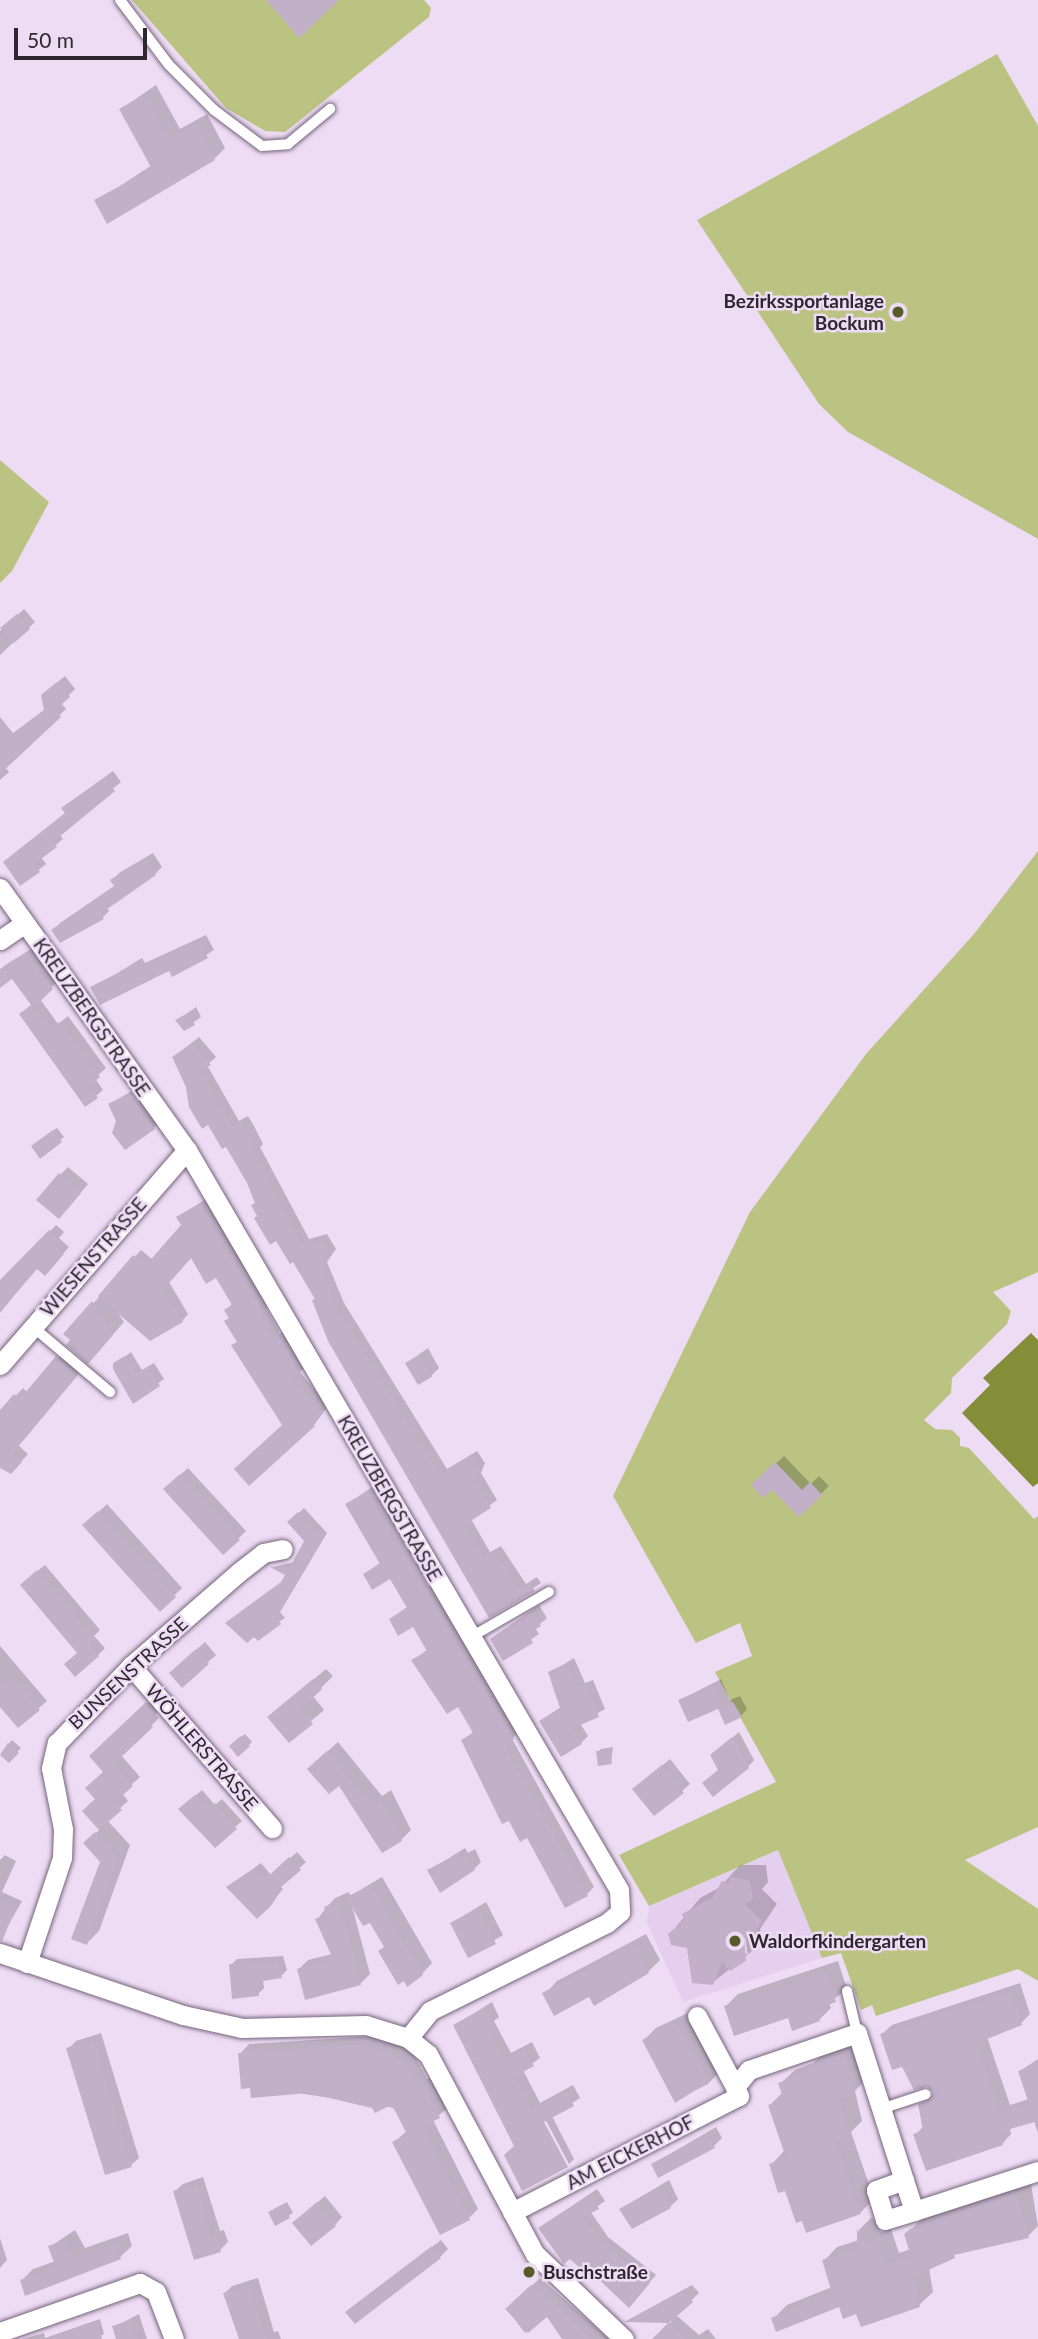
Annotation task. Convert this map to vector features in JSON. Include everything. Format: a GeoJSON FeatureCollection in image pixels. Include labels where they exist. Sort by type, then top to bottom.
{"type":"FeatureCollection","features":[{"type":"Feature","properties":{"kind":"street","name":"KREUZBERGSTRASSE"},"geometry":{"type":"LineString","coordinates":[[0,888],[187,1150],[619,1890],[620,1912],[607,1923],[430,2011],[408,2038]]}},
{"type":"Feature","properties":{"kind":"street"},"geometry":{"type":"LineString","coordinates":[[0,940],[25,923]]}},
{"type":"Feature","properties":{"kind":"street","name":"WIESENSTRASSE"},"geometry":{"type":"LineString","coordinates":[[0,1365],[187,1150]]}},
{"type":"Feature","properties":{"kind":"street","name":"BUNSENSTRASSE"},"geometry":{"type":"LineString","coordinates":[[27,1963],[62,1858],[63,1829],[51,1768],[57,1743],[131,1666],[263,1553],[283,1549]]}},
{"type":"Feature","properties":{"kind":"street","name":"WÖHLERSTRASSE"},"geometry":{"type":"LineString","coordinates":[[131,1666],[272,1828]]}},
{"type":"Feature","properties":{"kind":"street"},"geometry":{"type":"LineString","coordinates":[[0,1953],[183,2015],[242,2028],[366,2025],[408,2038],[428,2054],[536,2254],[557,2279],[624,2339]]}},
{"type":"Feature","properties":{"kind":"street"},"geometry":{"type":"LineString","coordinates":[[697,2015],[734,2087]]}},
{"type":"Feature","properties":{"kind":"street"},"geometry":{"type":"LineString","coordinates":[[857,2033],[914,2211]]}},
{"type":"Feature","properties":{"kind":"street","name":"AM EICKERHOF"},"geometry":{"type":"LineString","coordinates":[[512,2212],[739,2096],[734,2087],[749,2070],[857,2033]]}},
{"type":"Feature","properties":{"kind":"street"},"geometry":{"type":"LineString","coordinates":[[904,2180],[876,2190],[885,2220],[1038,2171]]}},
{"type":"Feature","properties":{"kind":"street"},"geometry":{"type":"LineString","coordinates":[[0,2332],[140,2283],[156,2292],[174,2339]]}},
{"type":"Feature","properties":{"kind":"lane"},"geometry":{"type":"LineString","coordinates":[[120,0],[169,65],[214,110],[262,146],[288,144],[330,109]]}},
{"type":"Feature","properties":{"kind":"lane"},"geometry":{"type":"LineString","coordinates":[[33,1327],[110,1392]]}},
{"type":"Feature","properties":{"kind":"lane"},"geometry":{"type":"LineString","coordinates":[[471,1637],[549,1592]]}},
{"type":"Feature","properties":{"kind":"lane"},"geometry":{"type":"LineString","coordinates":[[847,1991],[857,2033]]}},
{"type":"Feature","properties":{"kind":"lane"},"geometry":{"type":"LineString","coordinates":[[881,2109],[926,2094]]}},
{"type":"Feature","properties":{"kind":"shaded area"},"geometry":{"type":"Polygon","coordinates":[[[132,0],[424,0],[431,8],[429,17],[285,132],[265,131],[226,108],[132,0]]]}},
{"type":"Feature","properties":{"kind":"shaded area","name":"Bezirkssportanlage Bockum"},"geometry":{"type":"Polygon","coordinates":[[[997,54],[1038,126],[1038,539],[848,432],[819,404],[697,220],[997,54]]]}},
{"type":"Feature","properties":{"kind":"shaded area"},"geometry":{"type":"Polygon","coordinates":[[[0,460],[49,502],[12,571],[0,583],[0,460]]]}},
{"type":"Feature","properties":{"kind":"shaded area"},"geometry":{"type":"Polygon","coordinates":[[[1038,851],[1038,1272],[993,1292],[1011,1311],[1007,1324],[952,1378],[951,1393],[924,1420],[935,1429],[952,1430],[960,1438],[960,1446],[969,1448],[1034,1519],[1038,1516],[1038,1827],[965,1860],[1038,1909],[1038,1981],[1018,1969],[876,2016],[872,2005],[861,2010],[841,1953],[822,1958],[778,1850],[649,1906],[619,1855],[776,1782],[715,1672],[752,1656],[740,1623],[696,1643],[613,1496],[750,1212],[866,1054],[974,934],[1038,851]]]}},
{"type":"Feature","properties":{"kind":"shaded area"},"geometry":{"type":"Polygon","coordinates":[[[1031,1333],[1038,1340],[1038,1483],[1033,1487],[962,1413],[990,1385],[983,1378],[1031,1333]]]}},
{"type":"Feature","properties":{"kind":"shaded area","name":"Waldorfkindergarten"},"geometry":{"type":"Polygon","coordinates":[[[779,1850],[822,1958],[683,2002],[647,1923],[649,1906],[779,1850]]]}},
{"type":"Feature","properties":{"kind":"building"},"geometry":{"type":"Polygon","coordinates":[[[266,0],[339,0],[299,38],[266,0]]]}},
{"type":"Feature","properties":{"kind":"building"},"geometry":{"type":"Polygon","coordinates":[[[144,95],[169,138],[195,124],[215,160],[107,224],[94,200],[152,169],[119,109],[144,95]]]}},
{"type":"Feature","properties":{"kind":"building"},"geometry":{"type":"Polygon","coordinates":[[[17,614],[30,629],[14,643],[0,628],[17,614]]]}},
{"type":"Feature","properties":{"kind":"building"},"geometry":{"type":"Polygon","coordinates":[[[57,682],[70,697],[55,710],[61,717],[0,774],[0,717],[13,733],[44,710],[41,695],[57,682]]]}},
{"type":"Feature","properties":{"kind":"building"},"geometry":{"type":"Polygon","coordinates":[[[105,777],[115,791],[53,842],[57,847],[34,864],[40,872],[20,886],[3,862],[65,813],[61,808],[105,777]]]}},
{"type":"Feature","properties":{"kind":"building"},"geometry":{"type":"Polygon","coordinates":[[[145,858],[156,875],[100,914],[104,919],[60,943],[51,930],[114,886],[110,880],[145,858]]]}},
{"type":"Feature","properties":{"kind":"building"},"geometry":{"type":"Polygon","coordinates":[[[199,940],[208,958],[172,977],[169,971],[100,1005],[90,987],[136,964],[138,969],[199,940]]]}},
{"type":"Feature","properties":{"kind":"building"},"geometry":{"type":"Polygon","coordinates":[[[27,953],[53,989],[34,1007],[50,1029],[60,1022],[100,1077],[89,1085],[98,1098],[85,1107],[19,1014],[31,1005],[12,979],[0,988],[0,969],[27,953]]]}},
{"type":"Feature","properties":{"kind":"building"},"geometry":{"type":"Polygon","coordinates":[[[188,1013],[195,1025],[184,1031],[175,1020],[188,1013]]]}},
{"type":"Feature","properties":{"kind":"building"},"geometry":{"type":"Polygon","coordinates":[[[192,1043],[211,1065],[200,1071],[232,1126],[241,1121],[257,1152],[254,1154],[302,1245],[321,1240],[330,1256],[322,1270],[338,1310],[440,1474],[470,1456],[479,1471],[475,1480],[491,1508],[464,1525],[483,1557],[494,1551],[519,1589],[530,1582],[535,1591],[489,1618],[328,1341],[312,1300],[315,1299],[293,1262],[290,1264],[276,1241],[270,1245],[254,1218],[257,1216],[251,1205],[255,1203],[226,1147],[222,1149],[208,1125],[202,1129],[189,1107],[186,1087],[172,1057],[192,1043]]]}},
{"type":"Feature","properties":{"kind":"building"},"geometry":{"type":"Polygon","coordinates":[[[129,1093],[155,1129],[125,1150],[112,1133],[116,1121],[108,1104],[129,1093]]]}},
{"type":"Feature","properties":{"kind":"building"},"geometry":{"type":"Polygon","coordinates":[[[53,1130],[62,1142],[40,1159],[31,1146],[53,1130]]]}},
{"type":"Feature","properties":{"kind":"building"},"geometry":{"type":"Polygon","coordinates":[[[59,1173],[81,1193],[59,1219],[36,1200],[59,1173]]]}},
{"type":"Feature","properties":{"kind":"building"},"geometry":{"type":"Polygon","coordinates":[[[200,1203],[264,1313],[260,1315],[273,1339],[278,1336],[300,1374],[293,1379],[323,1414],[312,1423],[315,1426],[249,1486],[234,1469],[282,1425],[231,1345],[237,1342],[224,1321],[229,1318],[224,1310],[232,1305],[216,1278],[206,1284],[191,1258],[163,1290],[183,1322],[150,1341],[98,1296],[133,1255],[146,1265],[181,1225],[176,1217],[200,1203]]]}},
{"type":"Feature","properties":{"kind":"building"},"geometry":{"type":"Polygon","coordinates":[[[49,1230],[59,1239],[54,1245],[64,1254],[45,1276],[37,1269],[0,1312],[0,1280],[49,1230]]]}},
{"type":"Feature","properties":{"kind":"building"},"geometry":{"type":"Polygon","coordinates":[[[92,1301],[113,1335],[88,1364],[66,1345],[70,1340],[63,1334],[92,1301]]]}},
{"type":"Feature","properties":{"kind":"building"},"geometry":{"type":"Polygon","coordinates":[[[419,1355],[432,1377],[418,1385],[405,1363],[419,1355]]]}},
{"type":"Feature","properties":{"kind":"building"},"geometry":{"type":"Polygon","coordinates":[[[56,1356],[78,1375],[12,1454],[22,1462],[11,1474],[0,1468],[0,1410],[14,1394],[20,1399],[56,1356]]]}},
{"type":"Feature","properties":{"kind":"building"},"geometry":{"type":"Polygon","coordinates":[[[125,1356],[136,1374],[148,1367],[160,1386],[133,1404],[113,1369],[113,1363],[125,1356]]]}},
{"type":"Feature","properties":{"kind":"building"},"geometry":{"type":"Polygon","coordinates":[[[775,1462],[802,1490],[810,1482],[822,1495],[799,1517],[772,1490],[763,1498],[751,1485],[775,1462]]]}},
{"type":"Feature","properties":{"kind":"building"},"geometry":{"type":"Polygon","coordinates":[[[180,1474],[240,1540],[223,1555],[163,1489],[180,1474]]]}},
{"type":"Feature","properties":{"kind":"building"},"geometry":{"type":"Polygon","coordinates":[[[368,1491],[514,1739],[504,1745],[588,1896],[565,1908],[527,1838],[520,1842],[509,1821],[502,1824],[461,1740],[473,1733],[458,1707],[447,1714],[411,1660],[427,1651],[413,1627],[398,1636],[389,1619],[407,1608],[390,1579],[372,1590],[363,1574],[380,1564],[345,1504],[368,1491]]]}},
{"type":"Feature","properties":{"kind":"building"},"geometry":{"type":"Polygon","coordinates":[[[98,1511],[176,1597],[160,1612],[82,1525],[98,1511]]]}},
{"type":"Feature","properties":{"kind":"building"},"geometry":{"type":"Polygon","coordinates":[[[298,1512],[322,1539],[276,1618],[281,1624],[258,1641],[254,1637],[247,1643],[225,1623],[281,1582],[285,1575],[270,1567],[290,1567],[304,1541],[287,1522],[298,1512]]]}},
{"type":"Feature","properties":{"kind":"building"},"geometry":{"type":"Polygon","coordinates":[[[37,1570],[94,1638],[88,1643],[99,1656],[75,1677],[64,1664],[77,1653],[20,1585],[37,1570]]]}},
{"type":"Feature","properties":{"kind":"building"},"geometry":{"type":"Polygon","coordinates":[[[532,1610],[541,1626],[528,1634],[533,1643],[503,1661],[490,1639],[532,1610]]]}},
{"type":"Feature","properties":{"kind":"building"},"geometry":{"type":"Polygon","coordinates":[[[196,1649],[209,1664],[182,1688],[169,1673],[196,1649]]]}},
{"type":"Feature","properties":{"kind":"building"},"geometry":{"type":"Polygon","coordinates":[[[567,1663],[578,1688],[587,1685],[599,1717],[573,1728],[582,1744],[561,1757],[539,1721],[560,1708],[548,1672],[567,1663]]]}},
{"type":"Feature","properties":{"kind":"building"},"geometry":{"type":"Polygon","coordinates":[[[14,1678],[40,1710],[18,1728],[0,1707],[0,1689],[14,1678]]]}},
{"type":"Feature","properties":{"kind":"building"},"geometry":{"type":"Polygon","coordinates":[[[313,1679],[322,1689],[301,1709],[313,1724],[289,1743],[267,1717],[313,1679]]]}},
{"type":"Feature","properties":{"kind":"building"},"geometry":{"type":"Polygon","coordinates":[[[714,1685],[723,1706],[733,1702],[742,1717],[725,1725],[718,1709],[688,1722],[678,1700],[714,1685]]]}},
{"type":"Feature","properties":{"kind":"building"},"geometry":{"type":"Polygon","coordinates":[[[146,1702],[157,1714],[148,1722],[153,1727],[114,1764],[133,1786],[115,1802],[122,1810],[99,1830],[82,1811],[95,1799],[85,1788],[103,1772],[89,1756],[146,1702]]]}},
{"type":"Feature","properties":{"kind":"building"},"geometry":{"type":"Polygon","coordinates":[[[241,1736],[250,1746],[238,1757],[229,1746],[241,1736]]]}},
{"type":"Feature","properties":{"kind":"building"},"geometry":{"type":"Polygon","coordinates":[[[732,1737],[749,1768],[713,1797],[702,1783],[718,1770],[710,1755],[732,1737]]]}},
{"type":"Feature","properties":{"kind":"building"},"geometry":{"type":"Polygon","coordinates":[[[8,1743],[19,1753],[9,1763],[0,1755],[8,1743]]]}},
{"type":"Feature","properties":{"kind":"building"},"geometry":{"type":"Polygon","coordinates":[[[610,1750],[612,1764],[598,1766],[596,1751],[610,1750]]]}},
{"type":"Feature","properties":{"kind":"building"},"geometry":{"type":"Polygon","coordinates":[[[327,1751],[371,1805],[381,1799],[402,1841],[382,1853],[339,1786],[329,1794],[307,1769],[327,1751]]]}},
{"type":"Feature","properties":{"kind":"building"},"geometry":{"type":"Polygon","coordinates":[[[662,1765],[684,1793],[654,1816],[632,1789],[662,1765]]]}},
{"type":"Feature","properties":{"kind":"building"},"geometry":{"type":"Polygon","coordinates":[[[195,1795],[208,1810],[215,1803],[237,1829],[215,1848],[178,1809],[195,1795]]]}},
{"type":"Feature","properties":{"kind":"building"},"geometry":{"type":"Polygon","coordinates":[[[95,1832],[118,1858],[87,1945],[71,1939],[100,1862],[83,1843],[95,1832]]]}},
{"type":"Feature","properties":{"kind":"building"},"geometry":{"type":"Polygon","coordinates":[[[458,1854],[460,1858],[467,1855],[475,1870],[440,1893],[427,1870],[458,1854]]]}},
{"type":"Feature","properties":{"kind":"building"},"geometry":{"type":"Polygon","coordinates":[[[289,1857],[301,1870],[274,1893],[277,1897],[257,1919],[226,1887],[253,1869],[263,1881],[289,1857]]]}},
{"type":"Feature","properties":{"kind":"building"},"geometry":{"type":"Polygon","coordinates":[[[730,1877],[750,1881],[753,1900],[745,1904],[762,1921],[752,1939],[744,1938],[746,1961],[730,1971],[722,1962],[713,1985],[692,1983],[687,1948],[671,1945],[668,1934],[684,1920],[682,1914],[712,1898],[722,1881],[728,1883],[730,1877]]]}},
{"type":"Feature","properties":{"kind":"building"},"geometry":{"type":"Polygon","coordinates":[[[371,1886],[423,1975],[407,1987],[404,1981],[398,1985],[378,1951],[384,1947],[370,1923],[363,1926],[346,1897],[371,1886]]]}},
{"type":"Feature","properties":{"kind":"building"},"geometry":{"type":"Polygon","coordinates":[[[339,1900],[361,1985],[305,2000],[297,1969],[333,1959],[315,1919],[327,1914],[324,1907],[339,1900]]]}},
{"type":"Feature","properties":{"kind":"building"},"geometry":{"type":"Polygon","coordinates":[[[0,1901],[16,1908],[2,1941],[0,1941],[0,1901]]]}},
{"type":"Feature","properties":{"kind":"building"},"geometry":{"type":"Polygon","coordinates":[[[478,1908],[496,1944],[468,1958],[450,1923],[478,1908]]]}},
{"type":"Feature","properties":{"kind":"building"},"geometry":{"type":"Polygon","coordinates":[[[634,1945],[649,1973],[594,2006],[589,1997],[554,2016],[542,1993],[634,1945]]]}},
{"type":"Feature","properties":{"kind":"building"},"geometry":{"type":"Polygon","coordinates":[[[278,1961],[282,1978],[257,1982],[259,1996],[232,1999],[229,1964],[278,1961]]]}},
{"type":"Feature","properties":{"kind":"building"},"geometry":{"type":"Polygon","coordinates":[[[826,1972],[836,2002],[816,2009],[820,2021],[792,2031],[788,2018],[734,2036],[724,2006],[826,1972]]]}},
{"type":"Feature","properties":{"kind":"building"},"geometry":{"type":"Polygon","coordinates":[[[1011,1991],[1022,2025],[977,2043],[1000,2113],[1029,2104],[1018,2071],[1038,2064],[1038,2121],[1006,2130],[1000,2135],[1003,2145],[926,2171],[913,2134],[923,2131],[918,2104],[931,2099],[933,2092],[927,2087],[914,2090],[902,2067],[892,2070],[880,2034],[1011,1991]]]}},
{"type":"Feature","properties":{"kind":"building"},"geometry":{"type":"Polygon","coordinates":[[[484,2008],[493,2025],[487,2028],[503,2058],[524,2048],[534,2066],[515,2076],[532,2109],[566,2091],[574,2106],[544,2122],[568,2167],[522,2191],[504,2155],[514,2146],[453,2025],[484,2008]]]}},
{"type":"Feature","properties":{"kind":"building"},"geometry":{"type":"Polygon","coordinates":[[[675,2021],[710,2081],[675,2103],[642,2040],[675,2021]]]}},
{"type":"Feature","properties":{"kind":"building"},"geometry":{"type":"Polygon","coordinates":[[[94,2040],[132,2167],[105,2175],[66,2048],[94,2040]]]}},
{"type":"Feature","properties":{"kind":"building"},"geometry":{"type":"Polygon","coordinates":[[[364,2044],[389,2052],[406,2065],[417,2087],[423,2084],[440,2118],[422,2127],[470,2220],[440,2235],[392,2142],[407,2134],[394,2109],[389,2106],[375,2113],[372,2108],[308,2093],[251,2098],[250,2088],[241,2089],[238,2053],[364,2044]]]}},
{"type":"Feature","properties":{"kind":"building"},"geometry":{"type":"Polygon","coordinates":[[[844,2054],[854,2094],[839,2099],[849,2137],[836,2141],[861,2214],[806,2233],[802,2221],[796,2223],[785,2191],[778,2193],[769,2164],[786,2158],[768,2105],[784,2100],[778,2083],[810,2073],[807,2066],[844,2054]]]}},
{"type":"Feature","properties":{"kind":"building"},"geometry":{"type":"Polygon","coordinates":[[[707,2134],[715,2148],[658,2178],[651,2164],[707,2134]]]}},
{"type":"Feature","properties":{"kind":"building"},"geometry":{"type":"Polygon","coordinates":[[[196,2184],[212,2238],[217,2237],[221,2252],[194,2260],[173,2191],[196,2184]]]}},
{"type":"Feature","properties":{"kind":"building"},"geometry":{"type":"Polygon","coordinates":[[[660,2186],[671,2208],[632,2229],[619,2209],[660,2186]]]}},
{"type":"Feature","properties":{"kind":"building"},"geometry":{"type":"Polygon","coordinates":[[[590,2194],[599,2209],[583,2217],[602,2243],[650,2283],[629,2308],[589,2270],[586,2274],[570,2259],[564,2264],[538,2228],[590,2194]]]}},
{"type":"Feature","properties":{"kind":"building"},"geometry":{"type":"Polygon","coordinates":[[[1009,2196],[1017,2197],[1029,2238],[954,2255],[955,2258],[915,2276],[920,2307],[861,2327],[856,2314],[843,2319],[839,2307],[776,2332],[771,2318],[832,2293],[822,2260],[857,2248],[857,2229],[867,2245],[877,2242],[885,2265],[911,2256],[904,2234],[910,2229],[1009,2196]]]}},
{"type":"Feature","properties":{"kind":"building"},"geometry":{"type":"Polygon","coordinates":[[[317,2202],[336,2226],[311,2246],[292,2223],[317,2202]]]}},
{"type":"Feature","properties":{"kind":"building"},"geometry":{"type":"Polygon","coordinates":[[[284,2204],[290,2218],[275,2226],[268,2212],[284,2204]]]}},
{"type":"Feature","properties":{"kind":"building"},"geometry":{"type":"Polygon","coordinates":[[[63,2241],[73,2258],[116,2243],[121,2259],[25,2296],[20,2280],[56,2268],[48,2246],[63,2241]]]}},
{"type":"Feature","properties":{"kind":"building"},"geometry":{"type":"Polygon","coordinates":[[[432,2246],[441,2258],[355,2324],[345,2312],[432,2246]]]}},
{"type":"Feature","properties":{"kind":"building"},"geometry":{"type":"Polygon","coordinates":[[[250,2285],[266,2339],[239,2339],[223,2293],[250,2285]]]}},
{"type":"Feature","properties":{"kind":"building"},"geometry":{"type":"Polygon","coordinates":[[[531,2285],[592,2339],[562,2339],[547,2317],[528,2333],[505,2309],[531,2285]]]}},
{"type":"Feature","properties":{"kind":"building"},"geometry":{"type":"Polygon","coordinates":[[[684,2292],[693,2302],[669,2323],[688,2339],[652,2339],[668,2323],[624,2322],[684,2292]]]}},
{"type":"Feature","properties":{"kind":"building"},"geometry":{"type":"Polygon","coordinates":[[[131,2320],[137,2339],[116,2339],[112,2326],[131,2320]]]}},
{"type":"Feature","properties":{"kind":"building"},"geometry":{"type":"Polygon","coordinates":[[[97,2322],[102,2339],[52,2339],[52,2336],[97,2322]]]}},
{"type":"Feature","properties":{"kind":"place","name":"Bezirkssportanlage Bockum"},"geometry":{"type":"Point","coordinates":[898,312]}},
{"type":"Feature","properties":{"kind":"place","name":"Waldorfkindergarten"},"geometry":{"type":"Point","coordinates":[735,1941]}},
{"type":"Feature","properties":{"kind":"place","name":"Buschstraße"},"geometry":{"type":"Point","coordinates":[529,2272]}}]}
